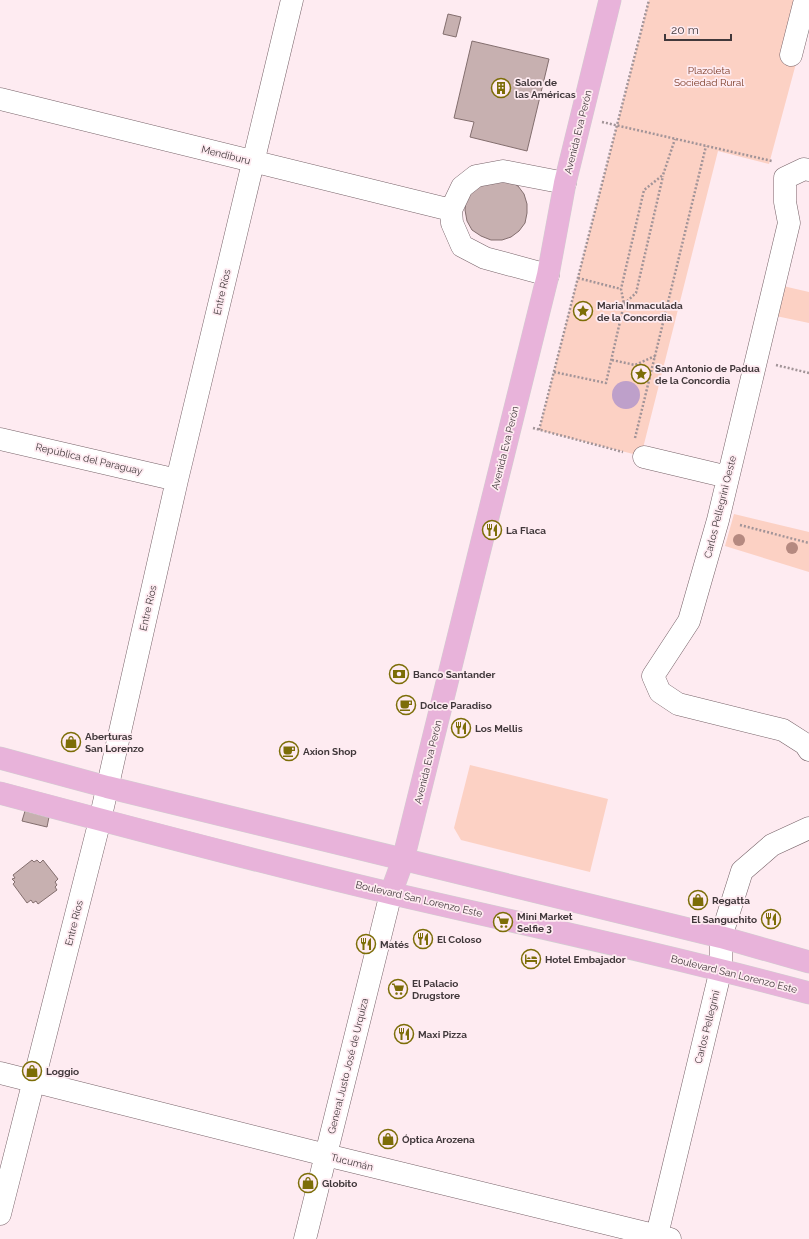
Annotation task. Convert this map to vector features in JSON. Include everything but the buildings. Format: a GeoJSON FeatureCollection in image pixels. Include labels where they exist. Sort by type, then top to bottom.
{"type":"FeatureCollection","features":[{"type":"Feature","properties":{"kind":"main road","name":"Avenida Eva Perón"},"geometry":{"type":"LineString","coordinates":[[391,893],[403,860],[548,275],[565,183],[610,0]]}},
{"type":"Feature","properties":{"kind":"main road"},"geometry":{"type":"LineString","coordinates":[[0,758],[107,787],[721,937],[809,962]]}},
{"type":"Feature","properties":{"kind":"main road","name":"Boulevard San Lorenzo Este"},"geometry":{"type":"LineString","coordinates":[[0,793],[100,820],[391,893],[721,969],[809,993]]}},
{"type":"Feature","properties":{"kind":"street","name":"Entre Ríos"},"geometry":{"type":"LineString","coordinates":[[0,1214],[100,820],[177,480],[292,0]]}},
{"type":"Feature","properties":{"kind":"street"},"geometry":{"type":"LineString","coordinates":[[791,55],[805,0]]}},
{"type":"Feature","properties":{"kind":"street","name":"Mendiburu"},"geometry":{"type":"LineString","coordinates":[[0,99],[451,210]]}},
{"type":"Feature","properties":{"kind":"street","name":"Carlos Pellegrini Oeste"},"geometry":{"type":"LineString","coordinates":[[806,169],[785,178],[785,202],[789,223],[718,520],[689,621],[653,676],[660,692],[678,704],[783,730],[805,744],[809,750]]}},
{"type":"Feature","properties":{"kind":"street"},"geometry":{"type":"LineString","coordinates":[[548,275],[485,258],[462,246],[452,223],[451,210],[462,187],[476,176],[503,171],[565,183]]}},
{"type":"Feature","properties":{"kind":"street","name":"República del Paraguay"},"geometry":{"type":"LineString","coordinates":[[0,439],[177,480]]}},
{"type":"Feature","properties":{"kind":"street"},"geometry":{"type":"LineString","coordinates":[[638,455],[728,477]]}},
{"type":"Feature","properties":{"kind":"street","name":"Carlos Pellegrini"},"geometry":{"type":"LineString","coordinates":[[661,1238],[721,969],[721,937],[742,871],[772,844],[809,828]]}},
{"type":"Feature","properties":{"kind":"street","name":"General Justo José de Urquiza"},"geometry":{"type":"LineString","coordinates":[[305,1239],[391,893]]}},
{"type":"Feature","properties":{"kind":"street","name":"Tucumán"},"geometry":{"type":"LineString","coordinates":[[0,1073],[661,1238]]}},
{"type":"Feature","properties":{"kind":"path"},"geometry":{"type":"LineString","coordinates":[[539,430],[649,0]]}},
{"type":"Feature","properties":{"kind":"path"},"geometry":{"type":"LineString","coordinates":[[581,117],[806,169]]}},
{"type":"Feature","properties":{"kind":"path"},"geometry":{"type":"LineString","coordinates":[[624,304],[636,292],[663,175],[675,138]]}},
{"type":"Feature","properties":{"kind":"path"},"geometry":{"type":"LineString","coordinates":[[511,423],[638,455],[655,356],[706,146]]}},
{"type":"Feature","properties":{"kind":"path"},"geometry":{"type":"LineString","coordinates":[[554,372],[606,383],[624,304],[621,289],[644,190],[663,175]]}},
{"type":"Feature","properties":{"kind":"path"},"geometry":{"type":"LineString","coordinates":[[578,278],[621,289]]}},
{"type":"Feature","properties":{"kind":"path"},"geometry":{"type":"LineString","coordinates":[[612,360],[635,365],[655,356]]}},
{"type":"Feature","properties":{"kind":"path"},"geometry":{"type":"LineString","coordinates":[[756,360],[809,373]]}},
{"type":"Feature","properties":{"kind":"path"},"geometry":{"type":"LineString","coordinates":[[718,520],[809,543]]}},
{"type":"Feature","properties":{"kind":"green space","name":"Plazoleta Sociedad Rural"},"geometry":{"type":"Polygon","coordinates":[[[649,0],[809,0],[809,15],[769,164],[718,151],[641,456],[539,430],[649,0]]]}},
{"type":"Feature","properties":{"kind":"green space"},"geometry":{"type":"Polygon","coordinates":[[[783,286],[809,292],[809,323],[776,316],[783,286]]]}},
{"type":"Feature","properties":{"kind":"green space"},"geometry":{"type":"Polygon","coordinates":[[[734,514],[809,532],[809,572],[725,546],[734,514]]]}},
{"type":"Feature","properties":{"kind":"green space"},"geometry":{"type":"Polygon","coordinates":[[[470,765],[608,799],[590,872],[461,840],[454,828],[470,765]]]}},
{"type":"Feature","properties":{"kind":"shaded area"},"geometry":{"type":"Polygon","coordinates":[[[626,381],[636,385],[640,395],[636,405],[626,409],[616,405],[612,395],[616,385],[626,381]]]}},
{"type":"Feature","properties":{"kind":"place","name":"Salon de las Américas"},"geometry":{"type":"Point","coordinates":[501,88]}},
{"type":"Feature","properties":{"kind":"place","name":"Maria Inmaculada de la Concordia"},"geometry":{"type":"Point","coordinates":[583,311]}},
{"type":"Feature","properties":{"kind":"place","name":"San Antonio de Padua de la Concordia"},"geometry":{"type":"Point","coordinates":[641,374]}},
{"type":"Feature","properties":{"kind":"place","name":"La Flaca"},"geometry":{"type":"Point","coordinates":[492,530]}},
{"type":"Feature","properties":{"kind":"place","name":"Banco Santander"},"geometry":{"type":"Point","coordinates":[399,674]}},
{"type":"Feature","properties":{"kind":"place","name":"Dolce Paradiso"},"geometry":{"type":"Point","coordinates":[406,705]}},
{"type":"Feature","properties":{"kind":"place","name":"Los Mellis"},"geometry":{"type":"Point","coordinates":[461,728]}},
{"type":"Feature","properties":{"kind":"place","name":"Aberturas San Lorenzo"},"geometry":{"type":"Point","coordinates":[71,742]}},
{"type":"Feature","properties":{"kind":"place","name":"Axion Shop"},"geometry":{"type":"Point","coordinates":[289,751]}},
{"type":"Feature","properties":{"kind":"place","name":"Regatta"},"geometry":{"type":"Point","coordinates":[698,900]}},
{"type":"Feature","properties":{"kind":"place","name":"El Sanguchito"},"geometry":{"type":"Point","coordinates":[771,919]}},
{"type":"Feature","properties":{"kind":"place","name":"Mini Market Selfie 3"},"geometry":{"type":"Point","coordinates":[503,922]}},
{"type":"Feature","properties":{"kind":"place","name":"El Coloso"},"geometry":{"type":"Point","coordinates":[423,939]}},
{"type":"Feature","properties":{"kind":"place","name":"Matés"},"geometry":{"type":"Point","coordinates":[366,944]}},
{"type":"Feature","properties":{"kind":"place","name":"Hotel Embajador"},"geometry":{"type":"Point","coordinates":[531,959]}},
{"type":"Feature","properties":{"kind":"place","name":"El Palacio Drugstore"},"geometry":{"type":"Point","coordinates":[398,989]}},
{"type":"Feature","properties":{"kind":"place","name":"Maxi Pizza"},"geometry":{"type":"Point","coordinates":[404,1034]}},
{"type":"Feature","properties":{"kind":"place","name":"Loggio"},"geometry":{"type":"Point","coordinates":[32,1071]}},
{"type":"Feature","properties":{"kind":"place","name":"Óptica Arozena"},"geometry":{"type":"Point","coordinates":[388,1139]}},
{"type":"Feature","properties":{"kind":"place","name":"Globito"},"geometry":{"type":"Point","coordinates":[308,1183]}}]}
